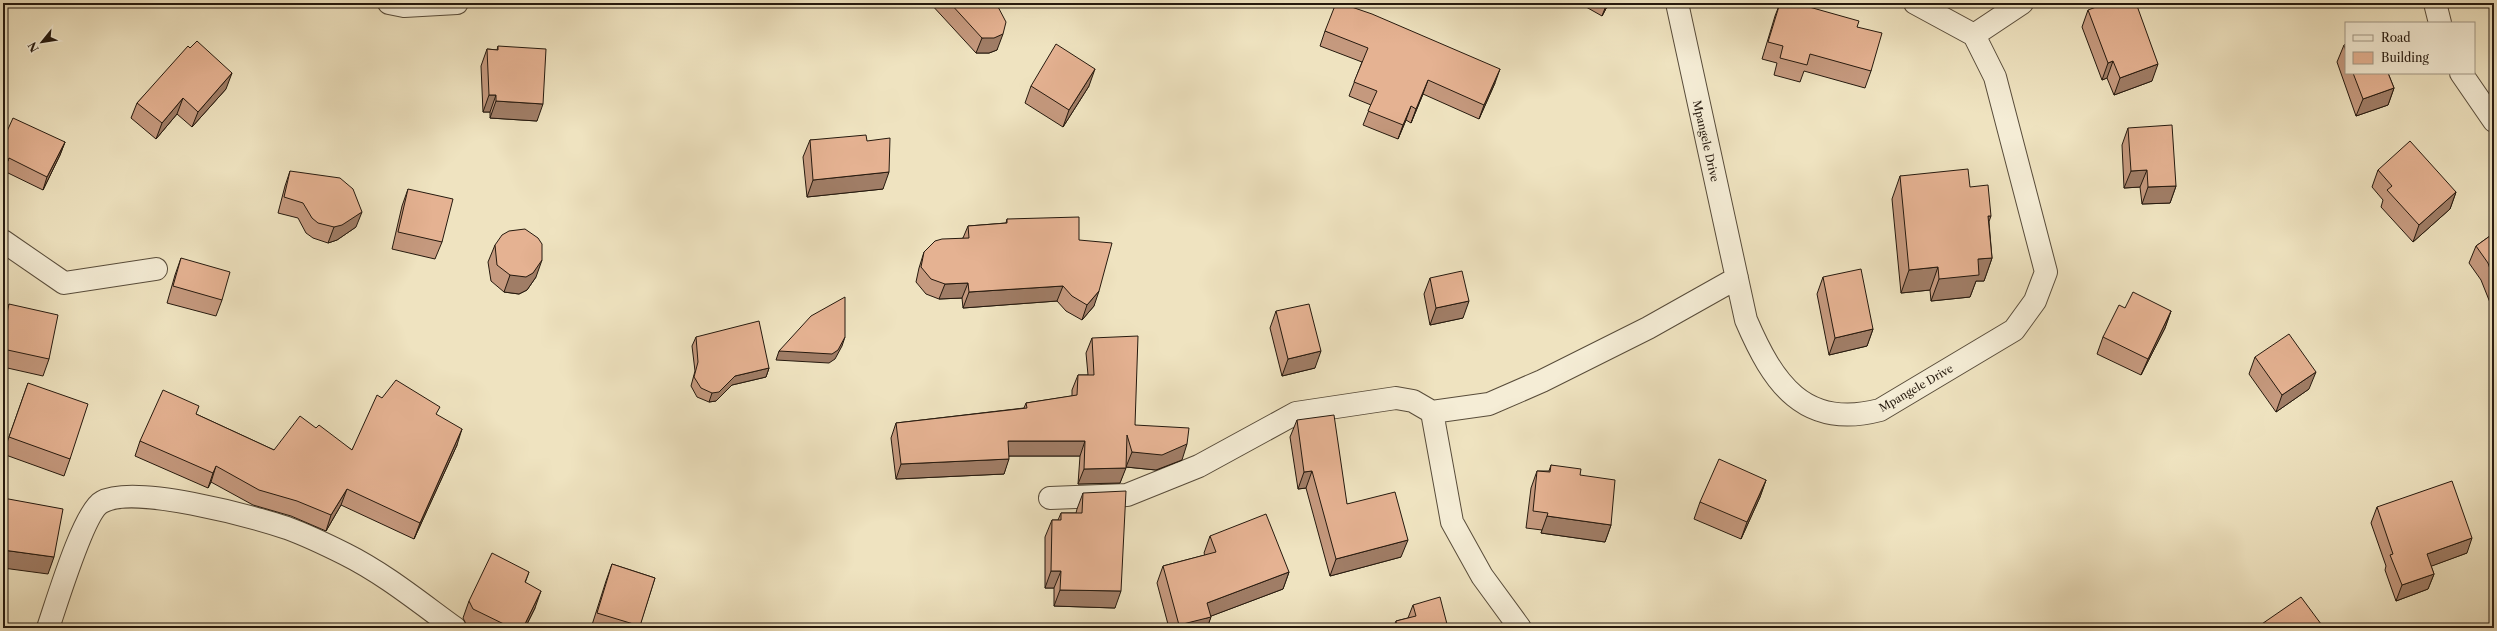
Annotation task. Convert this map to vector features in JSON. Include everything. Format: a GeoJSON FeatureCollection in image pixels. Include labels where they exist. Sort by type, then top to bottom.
{"type":"FeatureCollection","features":[{"type":"Feature","properties":{"kind":"street"},"geometry":{"type":"LineString","coordinates":[[389,3],[404,6],[457,3]]}},
{"type":"Feature","properties":{"kind":"street","name":"Mpangele Drive"},"geometry":{"type":"LineString","coordinates":[[1677,3],[1746,320],[1760,352],[1790,394],[1825,414],[1858,416],[1880,410],[2014,330],[2035,300],[2046,272],[1994,77],[1974,35]]}},
{"type":"Feature","properties":{"kind":"street"},"geometry":{"type":"LineString","coordinates":[[1915,3],[1974,35],[2022,3]]}},
{"type":"Feature","properties":{"kind":"street"},"geometry":{"type":"LineString","coordinates":[[2435,3],[2440,22]]}},
{"type":"Feature","properties":{"kind":"street"},"geometry":{"type":"LineString","coordinates":[[2462,74],[2494,121]]}},
{"type":"Feature","properties":{"kind":"street"},"geometry":{"type":"LineString","coordinates":[[3,241],[64,283],[156,269]]}},
{"type":"Feature","properties":{"kind":"street"},"geometry":{"type":"LineString","coordinates":[[1050,498],[1127,494],[1199,466],[1296,413],[1396,398],[1414,401],[1432,412],[1489,404],[1535,384],[1648,328],[1737,278]]}},
{"type":"Feature","properties":{"kind":"street"},"geometry":{"type":"LineString","coordinates":[[1432,412],[1452,522],[1482,576],[1520,628]]}},
{"type":"Feature","properties":{"kind":"street"},"geometry":{"type":"LineString","coordinates":[[48,628],[88,517],[101,502],[120,496],[166,498],[287,529],[345,554],[381,574],[455,628]]}},
{"type":"Feature","properties":{"kind":"building"},"geometry":{"type":"Polygon","coordinates":[[[950,3],[996,3],[1006,22],[1003,34],[994,38],[982,38],[950,3]]]}},
{"type":"Feature","properties":{"kind":"building"},"geometry":{"type":"Polygon","coordinates":[[[1336,3],[1372,14],[1500,69],[1484,105],[1428,80],[1416,109],[1411,106],[1403,125],[1368,111],[1377,91],[1354,82],[1368,48],[1325,31],[1336,3]]]}},
{"type":"Feature","properties":{"kind":"building"},"geometry":{"type":"Polygon","coordinates":[[[1780,3],[1795,3],[1859,21],[1857,27],[1882,33],[1871,71],[1810,54],[1807,65],[1780,58],[1783,46],[1768,42],[1780,3]]]}},
{"type":"Feature","properties":{"kind":"building"},"geometry":{"type":"Polygon","coordinates":[[[2107,3],[2136,3],[2158,64],[2120,78],[2113,61],[2108,63],[2088,10],[2107,3]]]}},
{"type":"Feature","properties":{"kind":"building"},"geometry":{"type":"Polygon","coordinates":[[[197,41],[232,73],[198,112],[183,98],[162,123],[137,103],[188,46],[190,48],[197,41]]]}},
{"type":"Feature","properties":{"kind":"building"},"geometry":{"type":"Polygon","coordinates":[[[1056,44],[1095,69],[1069,110],[1031,86],[1056,44]]]}},
{"type":"Feature","properties":{"kind":"building"},"geometry":{"type":"Polygon","coordinates":[[[498,46],[546,49],[543,104],[496,101],[496,95],[489,95],[487,49],[498,50],[498,46]]]}},
{"type":"Feature","properties":{"kind":"building"},"geometry":{"type":"Polygon","coordinates":[[[2353,74],[2388,74],[2394,88],[2363,99],[2353,74]]]}},
{"type":"Feature","properties":{"kind":"building"},"geometry":{"type":"Polygon","coordinates":[[[13,118],[65,142],[47,177],[9,158],[3,171],[3,138],[13,118]]]}},
{"type":"Feature","properties":{"kind":"building"},"geometry":{"type":"Polygon","coordinates":[[[2172,125],[2176,186],[2148,187],[2147,170],[2131,171],[2128,128],[2172,125]]]}},
{"type":"Feature","properties":{"kind":"building"},"geometry":{"type":"Polygon","coordinates":[[[866,135],[867,141],[890,138],[889,172],[813,180],[810,140],[866,135]]]}},
{"type":"Feature","properties":{"kind":"building"},"geometry":{"type":"Polygon","coordinates":[[[2410,141],[2456,192],[2419,225],[2387,190],[2392,186],[2378,170],[2410,141]]]}},
{"type":"Feature","properties":{"kind":"building"},"geometry":{"type":"Polygon","coordinates":[[[1968,169],[1970,187],[1988,185],[1991,216],[1988,216],[1992,258],[1978,259],[1979,275],[1939,279],[1938,267],[1909,270],[1900,176],[1968,169]]]}},
{"type":"Feature","properties":{"kind":"building"},"geometry":{"type":"Polygon","coordinates":[[[290,171],[340,178],[353,189],[362,212],[342,225],[334,227],[318,223],[312,218],[303,203],[284,197],[290,171]]]}},
{"type":"Feature","properties":{"kind":"building"},"geometry":{"type":"Polygon","coordinates":[[[408,189],[453,199],[442,242],[398,232],[408,189]]]}},
{"type":"Feature","properties":{"kind":"building"},"geometry":{"type":"Polygon","coordinates":[[[1079,217],[1079,240],[1112,243],[1099,291],[1087,305],[1072,296],[1063,286],[969,292],[968,283],[945,284],[931,279],[921,267],[924,252],[935,241],[942,239],[969,238],[968,226],[1007,223],[1007,219],[1079,217]]]}},
{"type":"Feature","properties":{"kind":"building"},"geometry":{"type":"Polygon","coordinates":[[[525,229],[538,238],[542,244],[542,260],[533,273],[526,277],[510,275],[497,265],[495,245],[502,235],[509,231],[525,229]]]}},
{"type":"Feature","properties":{"kind":"building"},"geometry":{"type":"Polygon","coordinates":[[[2494,233],[2494,281],[2488,263],[2476,246],[2494,233]]]}},
{"type":"Feature","properties":{"kind":"building"},"geometry":{"type":"Polygon","coordinates":[[[181,258],[230,272],[222,300],[173,286],[181,258]]]}},
{"type":"Feature","properties":{"kind":"building"},"geometry":{"type":"Polygon","coordinates":[[[1861,269],[1873,329],[1835,338],[1823,277],[1861,269]]]}},
{"type":"Feature","properties":{"kind":"building"},"geometry":{"type":"Polygon","coordinates":[[[1462,271],[1469,301],[1436,308],[1430,278],[1462,271]]]}},
{"type":"Feature","properties":{"kind":"building"},"geometry":{"type":"Polygon","coordinates":[[[2133,292],[2171,311],[2148,359],[2103,337],[2119,305],[2125,308],[2133,292]]]}},
{"type":"Feature","properties":{"kind":"building"},"geometry":{"type":"Polygon","coordinates":[[[845,297],[845,337],[838,350],[832,354],[779,351],[811,316],[845,297]]]}},
{"type":"Feature","properties":{"kind":"building"},"geometry":{"type":"Polygon","coordinates":[[[9,304],[58,315],[49,359],[3,349],[3,332],[9,304]]]}},
{"type":"Feature","properties":{"kind":"building"},"geometry":{"type":"Polygon","coordinates":[[[1309,304],[1321,351],[1288,359],[1276,311],[1309,304]]]}},
{"type":"Feature","properties":{"kind":"building"},"geometry":{"type":"Polygon","coordinates":[[[759,321],[769,368],[735,376],[719,392],[712,393],[701,388],[694,377],[698,362],[696,337],[759,321]]]}},
{"type":"Feature","properties":{"kind":"building"},"geometry":{"type":"Polygon","coordinates":[[[2289,334],[2316,372],[2282,395],[2255,357],[2289,334]]]}},
{"type":"Feature","properties":{"kind":"building"},"geometry":{"type":"Polygon","coordinates":[[[1138,336],[1135,425],[1189,428],[1187,444],[1162,455],[1132,452],[1127,435],[1126,468],[1084,469],[1085,441],[1008,441],[1009,459],[901,464],[896,423],[1027,408],[1026,403],[1077,395],[1078,375],[1094,375],[1092,338],[1138,336]]]}},
{"type":"Feature","properties":{"kind":"building"},"geometry":{"type":"Polygon","coordinates":[[[396,380],[440,407],[436,414],[462,429],[420,523],[347,489],[331,515],[297,501],[259,490],[216,466],[213,473],[140,441],[163,390],[199,406],[196,414],[274,450],[300,416],[316,428],[319,425],[352,450],[377,395],[382,398],[396,380]]]}},
{"type":"Feature","properties":{"kind":"building"},"geometry":{"type":"Polygon","coordinates":[[[28,383],[88,404],[70,459],[9,437],[28,383]]]}},
{"type":"Feature","properties":{"kind":"building"},"geometry":{"type":"Polygon","coordinates":[[[1334,415],[1347,504],[1395,492],[1408,540],[1336,559],[1312,471],[1304,472],[1297,420],[1334,415]]]}},
{"type":"Feature","properties":{"kind":"building"},"geometry":{"type":"Polygon","coordinates":[[[1719,459],[1766,480],[1747,522],[1700,502],[1719,459]]]}},
{"type":"Feature","properties":{"kind":"building"},"geometry":{"type":"Polygon","coordinates":[[[1551,465],[1581,469],[1580,475],[1615,480],[1611,525],[1547,516],[1548,513],[1533,511],[1537,471],[1550,472],[1551,465]]]}},
{"type":"Feature","properties":{"kind":"building"},"geometry":{"type":"Polygon","coordinates":[[[2452,481],[2472,538],[2427,554],[2434,574],[2402,585],[2390,555],[2393,554],[2377,507],[2452,481]]]}},
{"type":"Feature","properties":{"kind":"building"},"geometry":{"type":"Polygon","coordinates":[[[1126,491],[1121,591],[1060,590],[1061,571],[1051,571],[1052,520],[1061,520],[1061,513],[1082,513],[1083,493],[1126,491]]]}},
{"type":"Feature","properties":{"kind":"building"},"geometry":{"type":"Polygon","coordinates":[[[3,498],[63,509],[54,557],[3,550],[3,498]]]}},
{"type":"Feature","properties":{"kind":"building"},"geometry":{"type":"Polygon","coordinates":[[[1266,514],[1289,572],[1207,603],[1211,617],[1179,625],[1163,566],[1216,552],[1210,536],[1266,514]]]}},
{"type":"Feature","properties":{"kind":"building"},"geometry":{"type":"Polygon","coordinates":[[[492,553],[529,572],[525,582],[541,591],[523,628],[512,628],[473,609],[469,601],[492,553]]]}},
{"type":"Feature","properties":{"kind":"building"},"geometry":{"type":"Polygon","coordinates":[[[612,564],[655,578],[640,626],[597,613],[612,564]]]}},
{"type":"Feature","properties":{"kind":"building"},"geometry":{"type":"Polygon","coordinates":[[[1440,597],[1448,628],[1397,628],[1396,621],[1416,616],[1413,605],[1440,597]]]}},
{"type":"Feature","properties":{"kind":"building"},"geometry":{"type":"Polygon","coordinates":[[[2301,597],[2324,628],[2256,628],[2301,597]]]}}]}
